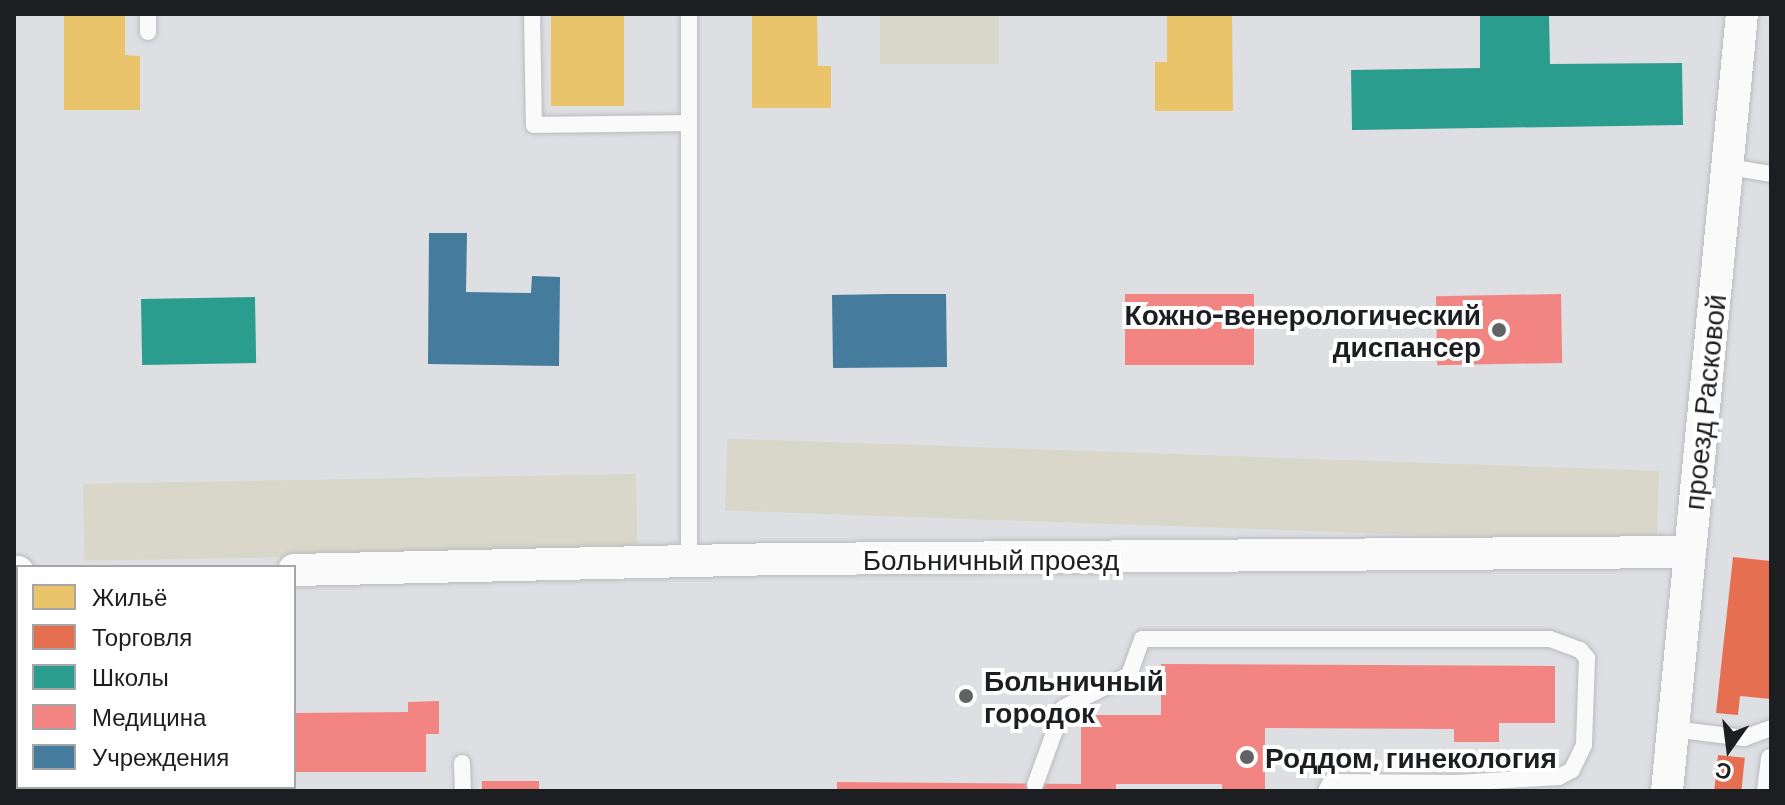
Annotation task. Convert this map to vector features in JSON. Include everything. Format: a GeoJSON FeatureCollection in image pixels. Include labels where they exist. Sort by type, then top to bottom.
{"type":"FeatureCollection","features":[{"type":"Feature","properties":{"kind":"street","name":"проезд Расковой"},"geometry":{"type":"LineString","coordinates":[[1667,791],[1742,14]]}},
{"type":"Feature","properties":{"kind":"street","name":"Больничный проезд"},"geometry":{"type":"LineString","coordinates":[[296,570],[689,562],[1688,552]]}},
{"type":"Feature","properties":{"kind":"lane"},"geometry":{"type":"LineString","coordinates":[[148,14],[148,32]]}},
{"type":"Feature","properties":{"kind":"lane"},"geometry":{"type":"LineString","coordinates":[[532,14],[534,125],[689,123]]}},
{"type":"Feature","properties":{"kind":"lane"},"geometry":{"type":"LineString","coordinates":[[689,14],[689,562]]}},
{"type":"Feature","properties":{"kind":"lane"},"geometry":{"type":"LineString","coordinates":[[1729,167],[1771,174]]}},
{"type":"Feature","properties":{"kind":"lane"},"geometry":{"type":"LineString","coordinates":[[1035,785],[1063,708],[1129,675],[1142,639],[1550,639],[1580,650],[1587,658],[1584,745],[1572,770],[1559,777],[1456,783],[1331,782],[1326,791]]}},
{"type":"Feature","properties":{"kind":"lane"},"geometry":{"type":"LineString","coordinates":[[1673,729],[1744,738],[1771,728]]}},
{"type":"Feature","properties":{"kind":"lane"},"geometry":{"type":"LineString","coordinates":[[1744,738],[1770,757],[1765,791]]}},
{"type":"Feature","properties":{"kind":"lane"},"geometry":{"type":"LineString","coordinates":[[462,763],[463,791]]}},
{"type":"Feature","properties":{"kind":"shaded area"},"geometry":{"type":"Polygon","coordinates":[[[880,14],[999,14],[999,64],[880,64],[880,14]]]}},
{"type":"Feature","properties":{"kind":"shaded area"},"geometry":{"type":"Polygon","coordinates":[[[728,438],[1659,471],[1656,543],[725,510],[728,438]]]}},
{"type":"Feature","properties":{"kind":"shaded area"},"geometry":{"type":"Polygon","coordinates":[[[636,474],[637,551],[84,561],[83,484],[636,474]]]}},
{"type":"Feature","properties":{"kind":"building: Жильё"},"geometry":{"type":"Polygon","coordinates":[[[64,14],[125,14],[125,55],[140,56],[140,110],[64,110],[64,14]]]}},
{"type":"Feature","properties":{"kind":"building: Жильё"},"geometry":{"type":"Polygon","coordinates":[[[551,14],[624,14],[624,106],[551,106],[551,14]]]}},
{"type":"Feature","properties":{"kind":"building: Жильё"},"geometry":{"type":"Polygon","coordinates":[[[752,14],[817,14],[818,66],[831,66],[831,108],[752,108],[752,14]]]}},
{"type":"Feature","properties":{"kind":"building: Жильё"},"geometry":{"type":"Polygon","coordinates":[[[1167,14],[1232,14],[1233,111],[1155,111],[1155,62],[1167,62],[1167,14]]]}},
{"type":"Feature","properties":{"kind":"building: Торговля"},"geometry":{"type":"Polygon","coordinates":[[[1733,557],[1771,561],[1771,699],[1740,696],[1738,715],[1716,713],[1733,557]]]}},
{"type":"Feature","properties":{"kind":"building: Торговля"},"geometry":{"type":"Polygon","coordinates":[[[1718,755],[1745,758],[1741,791],[1714,791],[1718,755]]]}},
{"type":"Feature","properties":{"kind":"building: Школы"},"geometry":{"type":"Polygon","coordinates":[[[1480,14],[1549,14],[1550,64],[1682,63],[1683,125],[1352,130],[1351,70],[1480,68],[1480,14]]]}},
{"type":"Feature","properties":{"kind":"building: Школы"},"geometry":{"type":"Polygon","coordinates":[[[255,297],[256,363],[142,365],[141,299],[255,297]]]}},
{"type":"Feature","properties":{"kind":"building: Медицина"},"geometry":{"type":"Polygon","coordinates":[[[1125,294],[1254,294],[1254,365],[1125,365],[1125,294]]]}},
{"type":"Feature","properties":{"kind":"building: Медицина","name":"Кожно-венерологический диспансер"},"geometry":{"type":"Polygon","coordinates":[[[1561,294],[1562,363],[1437,365],[1436,296],[1561,294]]]}},
{"type":"Feature","properties":{"kind":"building: Медицина"},"geometry":{"type":"Polygon","coordinates":[[[1161,664],[1555,666],[1555,723],[1499,723],[1499,742],[1454,742],[1454,729],[1265,728],[1265,791],[1222,791],[1222,784],[1116,784],[1116,791],[837,791],[837,782],[1081,784],[1081,715],[1161,715],[1161,664]]]}},
{"type":"Feature","properties":{"kind":"building: Медицина"},"geometry":{"type":"Polygon","coordinates":[[[439,701],[439,734],[426,734],[426,772],[296,772],[296,713],[408,712],[408,702],[439,701]]]}},
{"type":"Feature","properties":{"kind":"building: Медицина"},"geometry":{"type":"Polygon","coordinates":[[[482,781],[539,781],[539,791],[482,791],[482,781]]]}},
{"type":"Feature","properties":{"kind":"building: Медицина"},"geometry":{"type":"Polygon","coordinates":[[[102,789],[150,789],[150,791],[102,789]]]}},
{"type":"Feature","properties":{"kind":"building: Учреждения"},"geometry":{"type":"Polygon","coordinates":[[[429,233],[467,233],[466,292],[531,293],[532,276],[560,277],[559,366],[428,364],[429,233]]]}},
{"type":"Feature","properties":{"kind":"building: Учреждения"},"geometry":{"type":"Polygon","coordinates":[[[946,294],[947,367],[833,368],[832,295],[946,294]]]}},
{"type":"Feature","properties":{"kind":"place","name":"Кожно-венерологический диспансер"},"geometry":{"type":"Point","coordinates":[1499,330]}},
{"type":"Feature","properties":{"kind":"place","name":"Больничный городок"},"geometry":{"type":"Point","coordinates":[966,696]}},
{"type":"Feature","properties":{"kind":"place","name":"Роддом, гинекология"},"geometry":{"type":"Point","coordinates":[1247,757]}}]}
